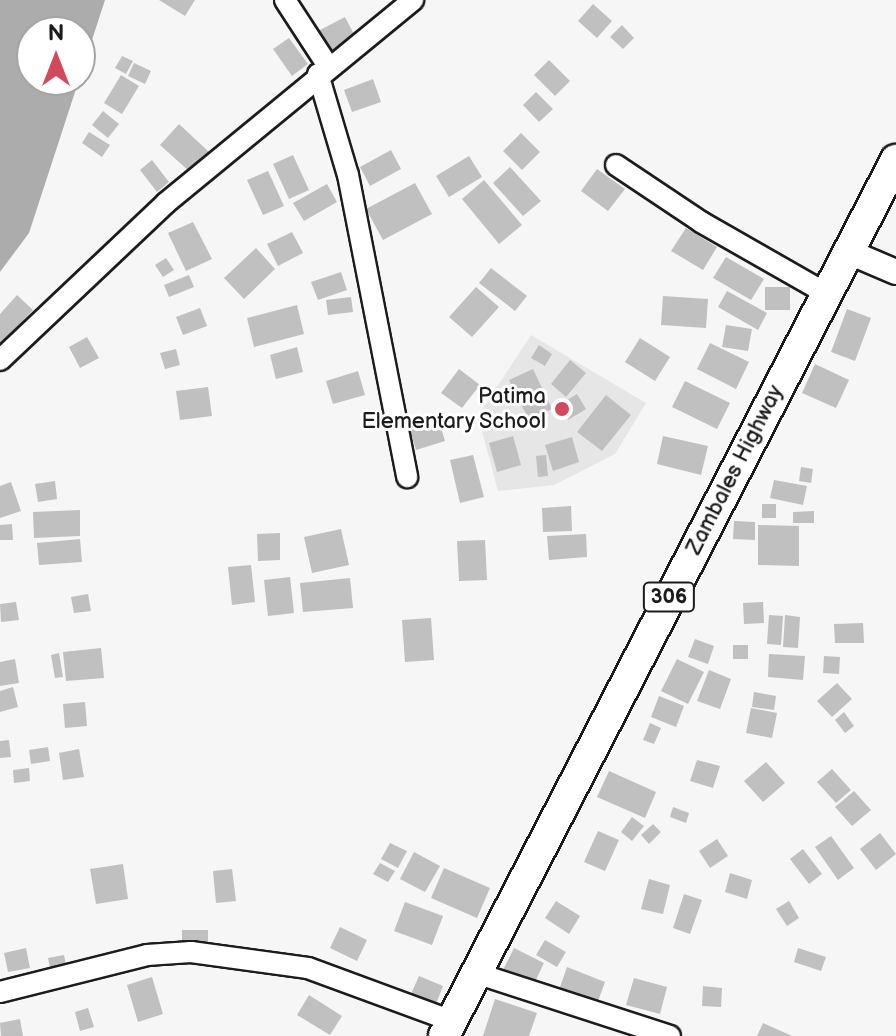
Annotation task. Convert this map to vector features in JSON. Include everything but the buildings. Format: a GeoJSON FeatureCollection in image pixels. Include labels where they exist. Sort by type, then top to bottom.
{"type":"FeatureCollection","features":[{"type":"Feature","properties":{"kind":"main road","name":"Zambales Highway"},"geometry":{"type":"LineString","coordinates":[[448,1028],[896,160]]}},
{"type":"Feature","properties":{"kind":"street"},"geometry":{"type":"LineString","coordinates":[[285,0],[323,70],[348,175],[407,477]]}},
{"type":"Feature","properties":{"kind":"street"},"geometry":{"type":"LineString","coordinates":[[0,360],[166,203],[323,70],[413,0]]}},
{"type":"Feature","properties":{"kind":"street"},"geometry":{"type":"LineString","coordinates":[[616,165],[701,222],[827,294]]}},
{"type":"Feature","properties":{"kind":"street"},"geometry":{"type":"LineString","coordinates":[[849,252],[896,272]]}},
{"type":"Feature","properties":{"kind":"street"},"geometry":{"type":"LineString","coordinates":[[0,992],[147,955],[191,952],[308,968],[448,1028]]}},
{"type":"Feature","properties":{"kind":"street"},"geometry":{"type":"LineString","coordinates":[[476,973],[670,1036]]}},
{"type":"Feature","properties":{"kind":"shaded area"},"geometry":{"type":"Polygon","coordinates":[[[0,0],[105,0],[96,28],[96,16],[16,16],[16,96],[74,96],[29,233],[0,272],[0,0]]]}},
{"type":"Feature","properties":{"kind":"shaded area","name":"Patima Elementary School"},"geometry":{"type":"Polygon","coordinates":[[[531,335],[646,403],[615,454],[554,485],[498,491],[478,416],[531,335]]]}},
{"type":"Feature","properties":{"kind":"place","name":"Patima Elementary School"},"geometry":{"type":"Point","coordinates":[562,409]}}]}
